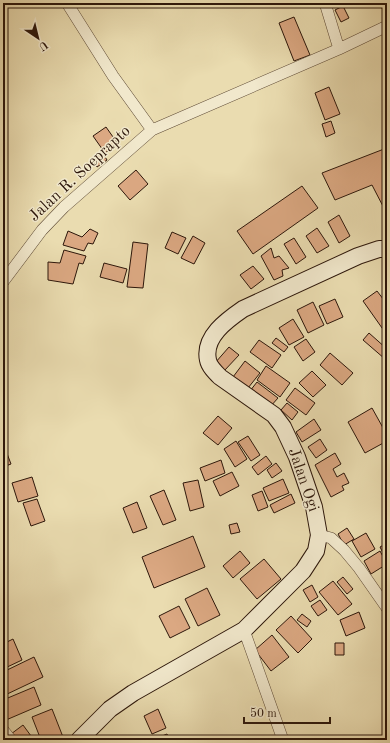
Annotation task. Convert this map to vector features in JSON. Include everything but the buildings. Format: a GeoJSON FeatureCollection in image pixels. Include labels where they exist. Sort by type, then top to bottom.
{"type":"FeatureCollection","features":[{"type":"Feature","properties":{"kind":"street"},"geometry":{"type":"LineString","coordinates":[[67,3],[113,76],[152,130]]}},
{"type":"Feature","properties":{"kind":"street"},"geometry":{"type":"LineString","coordinates":[[325,3],[339,49]]}},
{"type":"Feature","properties":{"kind":"street","name":"Jalan R. Soeprapto"},"geometry":{"type":"LineString","coordinates":[[3,282],[42,230],[64,207],[152,130],[339,49],[387,26]]}},
{"type":"Feature","properties":{"kind":"street","name":"Jalan Ogi"},"geometry":{"type":"LineString","coordinates":[[79,740],[110,709],[133,693],[244,630],[303,571],[316,551],[319,535],[314,507],[297,457],[283,427],[274,414],[220,377],[213,370],[208,360],[210,341],[218,330],[231,317],[243,309],[358,256],[374,250],[387,249]]}},
{"type":"Feature","properties":{"kind":"street"},"geometry":{"type":"LineString","coordinates":[[319,535],[331,538],[344,550],[359,568],[387,608]]}},
{"type":"Feature","properties":{"kind":"street"},"geometry":{"type":"LineString","coordinates":[[244,630],[283,740]]}},
{"type":"Feature","properties":{"kind":"street"},"geometry":{"type":"LineString","coordinates":[[3,730],[10,740]]}}]}
